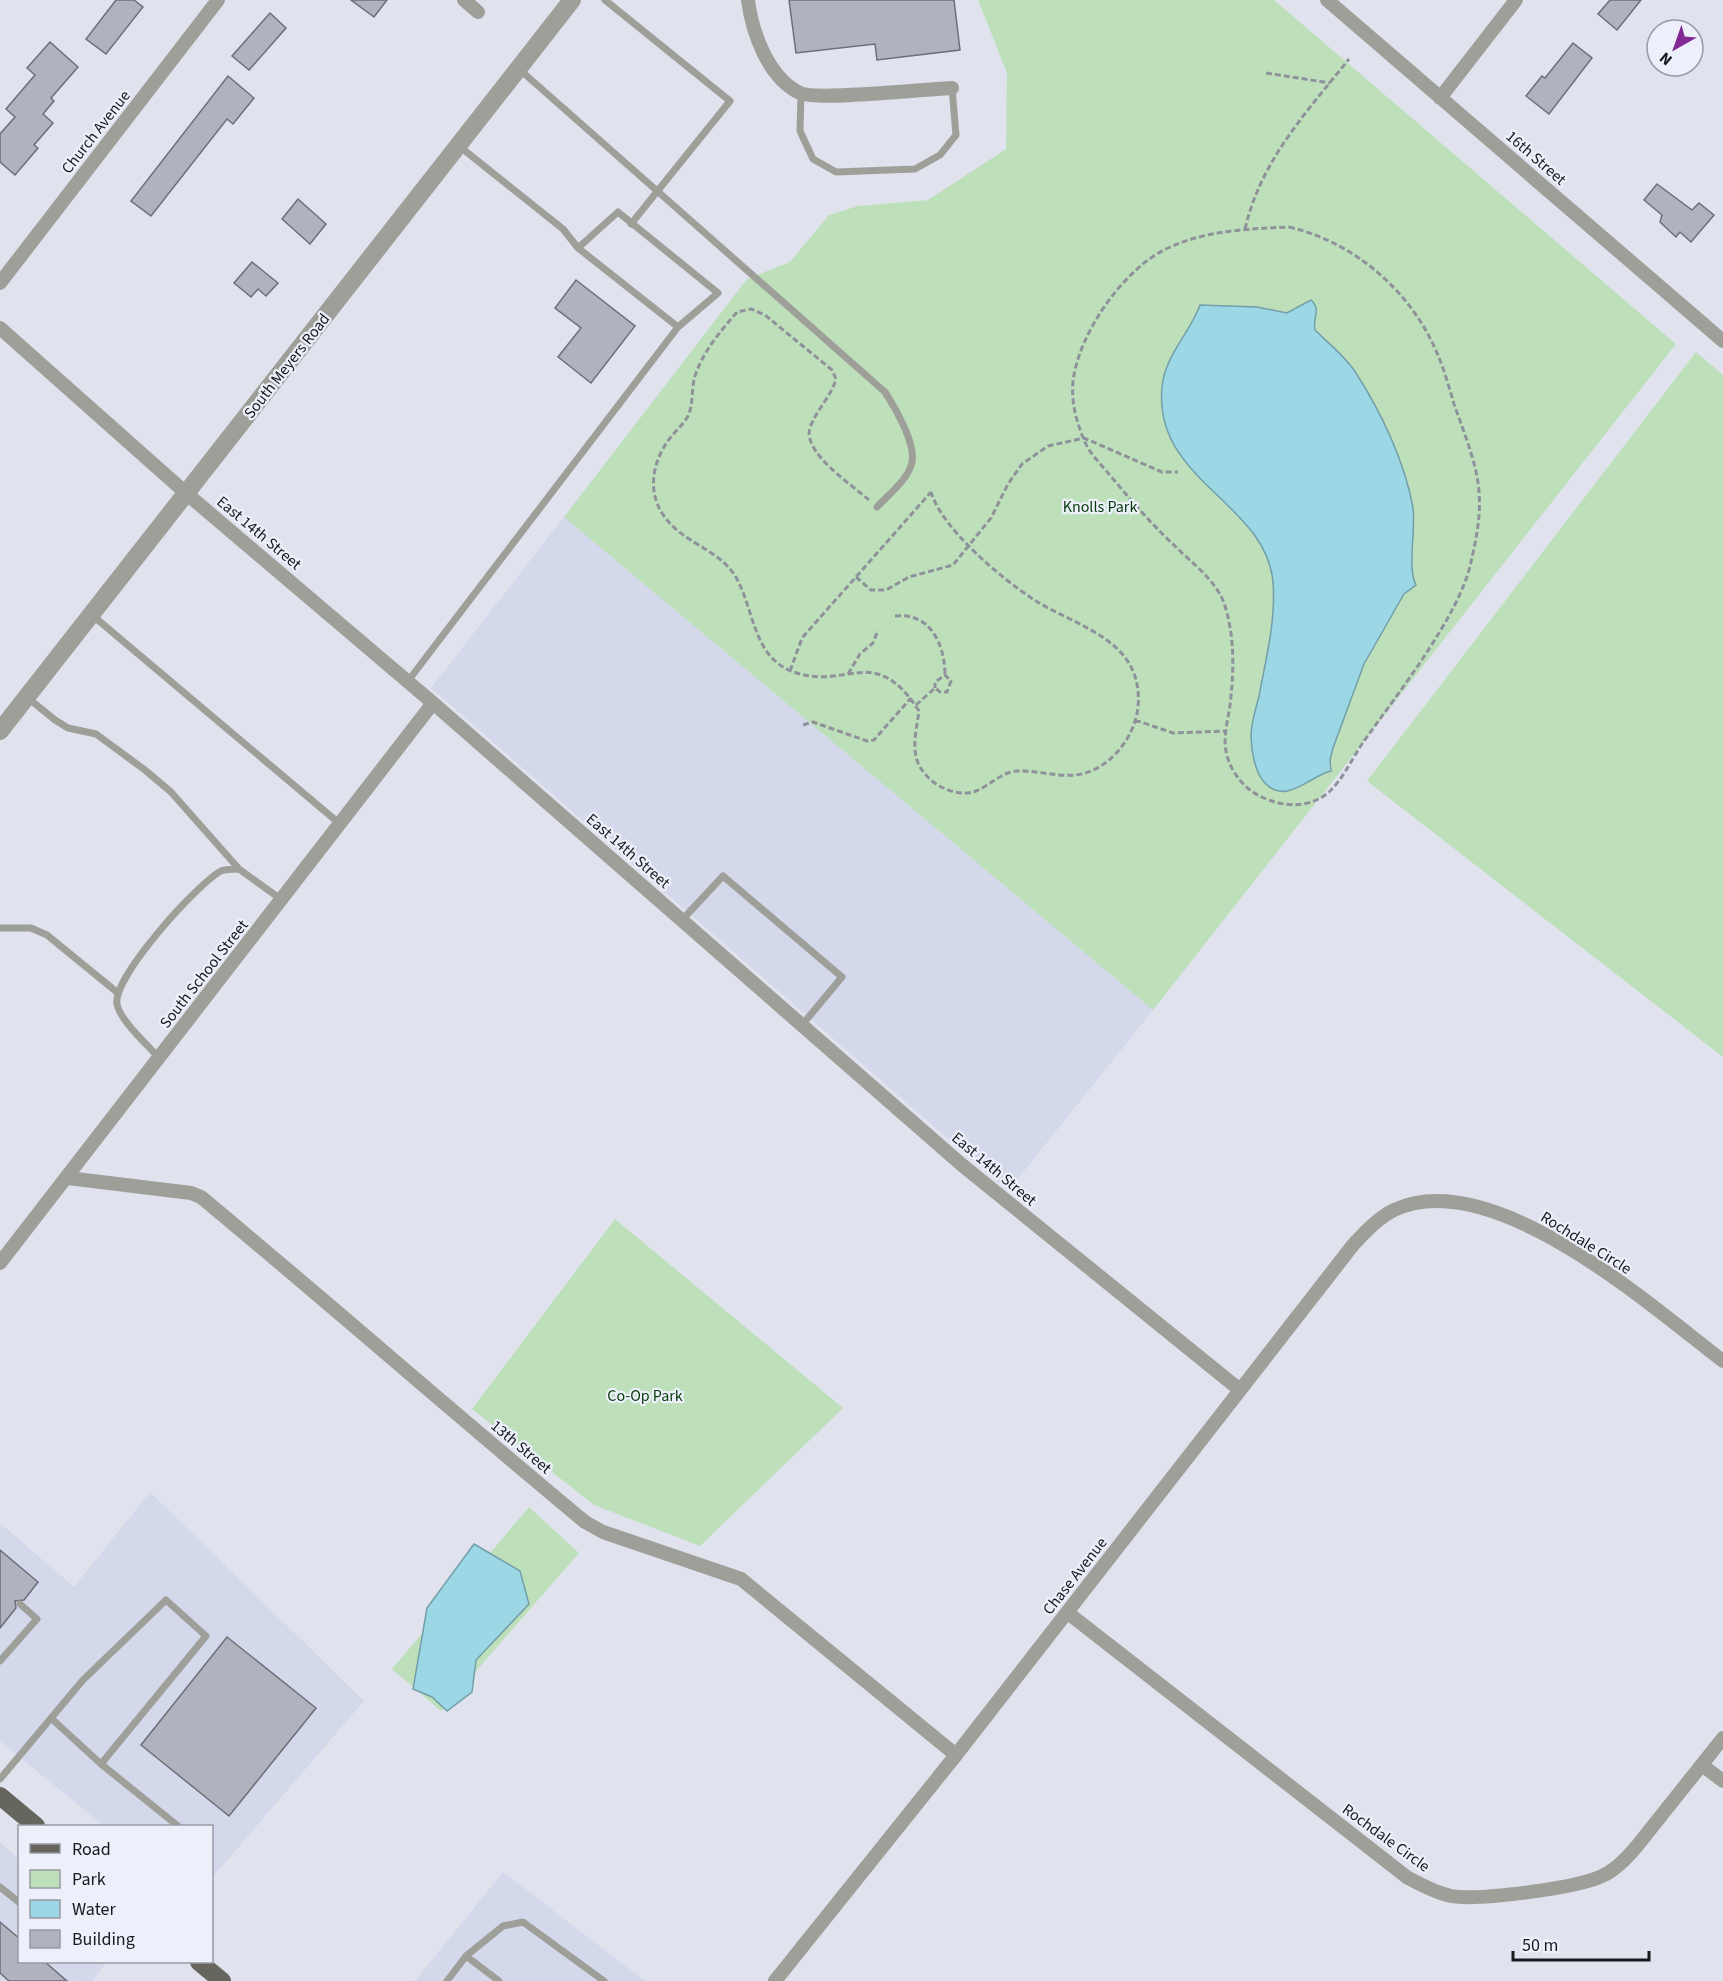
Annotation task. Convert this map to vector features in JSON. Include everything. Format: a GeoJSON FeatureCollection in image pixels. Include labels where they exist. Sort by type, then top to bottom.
{"type":"FeatureCollection","features":[{"type":"Feature","properties":{"kind":"main road"},"geometry":{"type":"LineString","coordinates":[[0,1796],[34,1825]]}},
{"type":"Feature","properties":{"kind":"main road"},"geometry":{"type":"LineString","coordinates":[[199,1963],[222,1981]]}},
{"type":"Feature","properties":{"kind":"street","name":"Church Avenue"},"geometry":{"type":"LineString","coordinates":[[0,283],[218,0]]}},
{"type":"Feature","properties":{"kind":"street"},"geometry":{"type":"LineString","coordinates":[[464,0],[478,12]]}},
{"type":"Feature","properties":{"kind":"street","name":"South Meyers Road"},"geometry":{"type":"LineString","coordinates":[[0,731],[188,494],[572,0]]}},
{"type":"Feature","properties":{"kind":"street"},"geometry":{"type":"LineString","coordinates":[[748,0],[754,35],[766,59],[784,81],[801,94],[830,95],[952,88]]}},
{"type":"Feature","properties":{"kind":"street","name":"16th Street"},"geometry":{"type":"LineString","coordinates":[[1328,0],[1440,98],[1720,332]]}},
{"type":"Feature","properties":{"kind":"street"},"geometry":{"type":"LineString","coordinates":[[1440,98],[1516,0]]}},
{"type":"Feature","properties":{"kind":"street","name":"East 14th Street"},"geometry":{"type":"LineString","coordinates":[[0,328],[188,494],[408,681],[962,1165],[1240,1390]]}},
{"type":"Feature","properties":{"kind":"street","name":"South School Street"},"geometry":{"type":"LineString","coordinates":[[0,1263],[68,1178],[433,703]]}},
{"type":"Feature","properties":{"kind":"street","name":"13th Street"},"geometry":{"type":"LineString","coordinates":[[68,1178],[191,1193],[201,1197],[297,1276],[432,1396],[585,1521],[603,1532],[741,1579],[956,1755]]}},
{"type":"Feature","properties":{"kind":"street","name":"Rochdale Circle"},"geometry":{"type":"LineString","coordinates":[[1411,1205],[1451,1202],[1498,1214],[1529,1226],[1609,1274],[1723,1361]]}},
{"type":"Feature","properties":{"kind":"street","name":"Chase Avenue"},"geometry":{"type":"LineString","coordinates":[[775,1981],[1068,1613],[1360,1237],[1382,1217],[1411,1205]]}},
{"type":"Feature","properties":{"kind":"street","name":"Rochdale Circle"},"geometry":{"type":"LineString","coordinates":[[1068,1613],[1408,1878],[1451,1896],[1475,1897],[1567,1885],[1602,1876],[1629,1855],[1723,1738]]}},
{"type":"Feature","properties":{"kind":"street"},"geometry":{"type":"LineString","coordinates":[[1702,1765],[1723,1781]]}},
{"type":"Feature","properties":{"kind":"lane"},"geometry":{"type":"LineString","coordinates":[[605,0],[730,101],[631,224]]}},
{"type":"Feature","properties":{"kind":"lane"},"geometry":{"type":"LineString","coordinates":[[519,69],[885,392],[910,446],[912,461],[907,474],[877,507]]}},
{"type":"Feature","properties":{"kind":"lane"},"geometry":{"type":"LineString","coordinates":[[801,94],[800,131],[813,159],[836,172],[915,169],[940,155],[956,135],[952,88]]}},
{"type":"Feature","properties":{"kind":"lane"},"geometry":{"type":"LineString","coordinates":[[459,146],[563,229],[579,248],[678,327]]}},
{"type":"Feature","properties":{"kind":"lane"},"geometry":{"type":"LineString","coordinates":[[408,681],[678,327],[718,293],[618,212],[579,248]]}},
{"type":"Feature","properties":{"kind":"lane"},"geometry":{"type":"LineString","coordinates":[[92,615],[340,824]]}},
{"type":"Feature","properties":{"kind":"lane"},"geometry":{"type":"LineString","coordinates":[[27,697],[55,720],[68,728],[96,735],[145,770],[171,792],[239,869],[282,900]]}},
{"type":"Feature","properties":{"kind":"lane"},"geometry":{"type":"LineString","coordinates":[[160,1059],[123,1017],[117,1004],[118,993],[160,928],[191,894],[222,870],[239,869]]}},
{"type":"Feature","properties":{"kind":"lane"},"geometry":{"type":"LineString","coordinates":[[682,920],[723,876],[842,977],[802,1025]]}},
{"type":"Feature","properties":{"kind":"lane"},"geometry":{"type":"LineString","coordinates":[[0,928],[31,928],[48,935],[118,993]]}},
{"type":"Feature","properties":{"kind":"lane"},"geometry":{"type":"LineString","coordinates":[[0,1779],[83,1680],[166,1600],[206,1636],[101,1764]]}},
{"type":"Feature","properties":{"kind":"lane"},"geometry":{"type":"LineString","coordinates":[[0,1661],[37,1619],[20,1604]]}},
{"type":"Feature","properties":{"kind":"lane"},"geometry":{"type":"LineString","coordinates":[[52,1719],[101,1764],[176,1825]]}},
{"type":"Feature","properties":{"kind":"lane"},"geometry":{"type":"LineString","coordinates":[[0,1887],[18,1901]]}},
{"type":"Feature","properties":{"kind":"lane"},"geometry":{"type":"LineString","coordinates":[[447,1981],[466,1956],[503,1926],[523,1922],[604,1981]]}},
{"type":"Feature","properties":{"kind":"lane"},"geometry":{"type":"LineString","coordinates":[[466,1956],[499,1981]]}},
{"type":"Feature","properties":{"kind":"path"},"geometry":{"type":"LineString","coordinates":[[1245,229],[1258,185],[1269,164],[1349,59]]}},
{"type":"Feature","properties":{"kind":"path"},"geometry":{"type":"LineString","coordinates":[[1266,73],[1330,83]]}},
{"type":"Feature","properties":{"kind":"path"},"geometry":{"type":"LineString","coordinates":[[1289,227],[1308,232],[1361,258],[1395,288],[1418,317],[1436,351],[1463,429],[1480,492],[1470,568],[1449,614],[1411,675],[1328,792],[1302,805],[1294,805],[1266,800],[1241,783],[1226,752],[1233,678],[1233,646],[1224,600],[1207,577],[1151,524],[1086,446],[1084,438],[1076,423],[1073,383],[1080,356],[1092,327],[1124,279],[1149,259],[1168,248],[1205,235],[1245,229],[1289,227]]}},
{"type":"Feature","properties":{"kind":"path"},"geometry":{"type":"LineString","coordinates":[[790,671],[802,638],[931,492],[935,504],[951,529],[1035,600],[1114,644],[1129,661],[1133,671],[1138,705],[1136,720],[1114,756],[1108,762],[1087,772],[1075,775],[1014,771],[977,790],[956,793],[938,785],[917,761],[915,745],[919,711],[898,684],[867,671],[813,677],[790,671],[769,658],[738,580],[726,563],[675,530],[662,515],[654,488],[657,458],[688,416],[694,377],[719,333],[737,312],[751,309],[765,315],[832,370],[836,379],[833,390],[809,429],[810,443],[817,455],[877,507]]}},
{"type":"Feature","properties":{"kind":"path"},"geometry":{"type":"LineString","coordinates":[[856,577],[871,590],[886,590],[909,577],[953,565],[991,518],[1008,484],[1030,456],[1048,446],[1084,438],[1162,472],[1178,472]]}},
{"type":"Feature","properties":{"kind":"path"},"geometry":{"type":"LineString","coordinates":[[896,616],[915,618],[937,637],[945,660],[945,675],[951,681],[951,687],[946,692],[940,692],[935,688]]}},
{"type":"Feature","properties":{"kind":"path"},"geometry":{"type":"LineString","coordinates":[[848,674],[860,654],[873,644],[878,630]]}},
{"type":"Feature","properties":{"kind":"path"},"geometry":{"type":"LineString","coordinates":[[916,705],[935,688],[935,682],[945,675]]}},
{"type":"Feature","properties":{"kind":"path"},"geometry":{"type":"LineString","coordinates":[[803,725],[819,723],[867,741],[874,740],[911,698]]}},
{"type":"Feature","properties":{"kind":"path"},"geometry":{"type":"LineString","coordinates":[[1136,720],[1173,733],[1227,731]]}},
{"type":"Feature","properties":{"kind":"shaded area"},"geometry":{"type":"Polygon","coordinates":[[[564,517],[1153,1010],[1008,1191],[431,688],[564,517]]]}},
{"type":"Feature","properties":{"kind":"shaded area"},"geometry":{"type":"Polygon","coordinates":[[[150,1492],[364,1701],[213,1877],[213,1825],[103,1825],[0,1741],[0,1523],[74,1587],[150,1492]]]}},
{"type":"Feature","properties":{"kind":"shaded area"},"geometry":{"type":"Polygon","coordinates":[[[0,1842],[18,1858],[18,1963],[106,1963],[92,1981],[0,1980],[0,1842]]]}},
{"type":"Feature","properties":{"kind":"shaded area"},"geometry":{"type":"Polygon","coordinates":[[[503,1872],[645,1981],[415,1981],[503,1872]]]}},
{"type":"Feature","properties":{"kind":"green space","name":"Knolls Park"},"geometry":{"type":"Polygon","coordinates":[[[978,0],[1274,0],[1676,344],[1153,1010],[564,517],[747,279],[790,262],[829,215],[858,206],[928,200],[1006,149],[1007,73],[978,0]]]}},
{"type":"Feature","properties":{"kind":"green space"},"geometry":{"type":"Polygon","coordinates":[[[1696,352],[1723,375],[1723,1057],[1367,781],[1696,352]]]}},
{"type":"Feature","properties":{"kind":"green space","name":"Co-Op Park"},"geometry":{"type":"Polygon","coordinates":[[[615,1219],[843,1408],[700,1546],[594,1505],[472,1409],[615,1219]]]}},
{"type":"Feature","properties":{"kind":"green space"},"geometry":{"type":"Polygon","coordinates":[[[529,1507],[579,1553],[441,1711],[392,1669],[529,1507]]]}},
{"type":"Feature","properties":{"kind":"water"},"geometry":{"type":"Polygon","coordinates":[[[1311,300],[1316,307],[1315,330],[1356,373],[1383,421],[1398,455],[1413,508],[1412,569],[1416,585],[1404,594],[1364,664],[1333,748],[1330,760],[1331,771],[1298,787],[1281,791],[1273,789],[1262,779],[1254,761],[1251,742],[1252,726],[1272,625],[1273,582],[1266,555],[1251,531],[1191,469],[1175,446],[1164,419],[1162,387],[1164,375],[1173,354],[1200,305],[1257,307],[1287,313],[1311,300]]]}},
{"type":"Feature","properties":{"kind":"water"},"geometry":{"type":"Polygon","coordinates":[[[474,1544],[520,1571],[529,1604],[476,1660],[472,1692],[447,1711],[432,1697],[413,1689],[427,1608],[474,1544]]]}},
{"type":"Feature","properties":{"kind":"building"},"geometry":{"type":"Polygon","coordinates":[[[116,0],[134,0],[143,7],[106,54],[86,39],[116,0]]]}},
{"type":"Feature","properties":{"kind":"building"},"geometry":{"type":"Polygon","coordinates":[[[351,0],[387,0],[374,17],[351,0]]]}},
{"type":"Feature","properties":{"kind":"building"},"geometry":{"type":"Polygon","coordinates":[[[789,0],[954,0],[960,50],[877,60],[875,44],[796,53],[789,0]]]}},
{"type":"Feature","properties":{"kind":"building"},"geometry":{"type":"Polygon","coordinates":[[[1610,0],[1641,0],[1617,30],[1598,14],[1610,0]]]}},
{"type":"Feature","properties":{"kind":"building"},"geometry":{"type":"Polygon","coordinates":[[[270,13],[286,28],[249,70],[232,56],[270,13]]]}},
{"type":"Feature","properties":{"kind":"building"},"geometry":{"type":"Polygon","coordinates":[[[50,42],[78,67],[51,98],[54,101],[43,114],[53,123],[34,145],[38,148],[15,175],[0,162],[0,134],[15,117],[6,109],[35,75],[27,68],[50,42]]]}},
{"type":"Feature","properties":{"kind":"building"},"geometry":{"type":"Polygon","coordinates":[[[1573,43],[1592,58],[1549,114],[1526,96],[1542,76],[1545,78],[1573,43]]]}},
{"type":"Feature","properties":{"kind":"building"},"geometry":{"type":"Polygon","coordinates":[[[228,76],[254,98],[233,124],[227,119],[151,216],[131,201],[228,76]]]}},
{"type":"Feature","properties":{"kind":"building"},"geometry":{"type":"Polygon","coordinates":[[[1657,184],[1692,210],[1699,203],[1714,215],[1691,242],[1680,232],[1676,237],[1660,222],[1662,215],[1644,200],[1657,184]]]}},
{"type":"Feature","properties":{"kind":"building"},"geometry":{"type":"Polygon","coordinates":[[[298,199],[326,224],[310,244],[282,219],[298,199]]]}},
{"type":"Feature","properties":{"kind":"building"},"geometry":{"type":"Polygon","coordinates":[[[252,262],[278,283],[266,296],[258,289],[251,297],[234,283],[252,262]]]}},
{"type":"Feature","properties":{"kind":"building"},"geometry":{"type":"Polygon","coordinates":[[[576,280],[635,326],[591,383],[558,357],[581,328],[555,308],[576,280]]]}},
{"type":"Feature","properties":{"kind":"building"},"geometry":{"type":"Polygon","coordinates":[[[0,1550],[38,1582],[24,1600],[15,1601],[16,1608],[0,1628],[0,1550]]]}},
{"type":"Feature","properties":{"kind":"building"},"geometry":{"type":"Polygon","coordinates":[[[227,1637],[316,1708],[229,1816],[141,1745],[227,1637]]]}},
{"type":"Feature","properties":{"kind":"building"},"geometry":{"type":"Polygon","coordinates":[[[0,1922],[18,1937],[18,1963],[46,1963],[67,1981],[9,1981],[0,1973],[0,1922]]]}}]}
